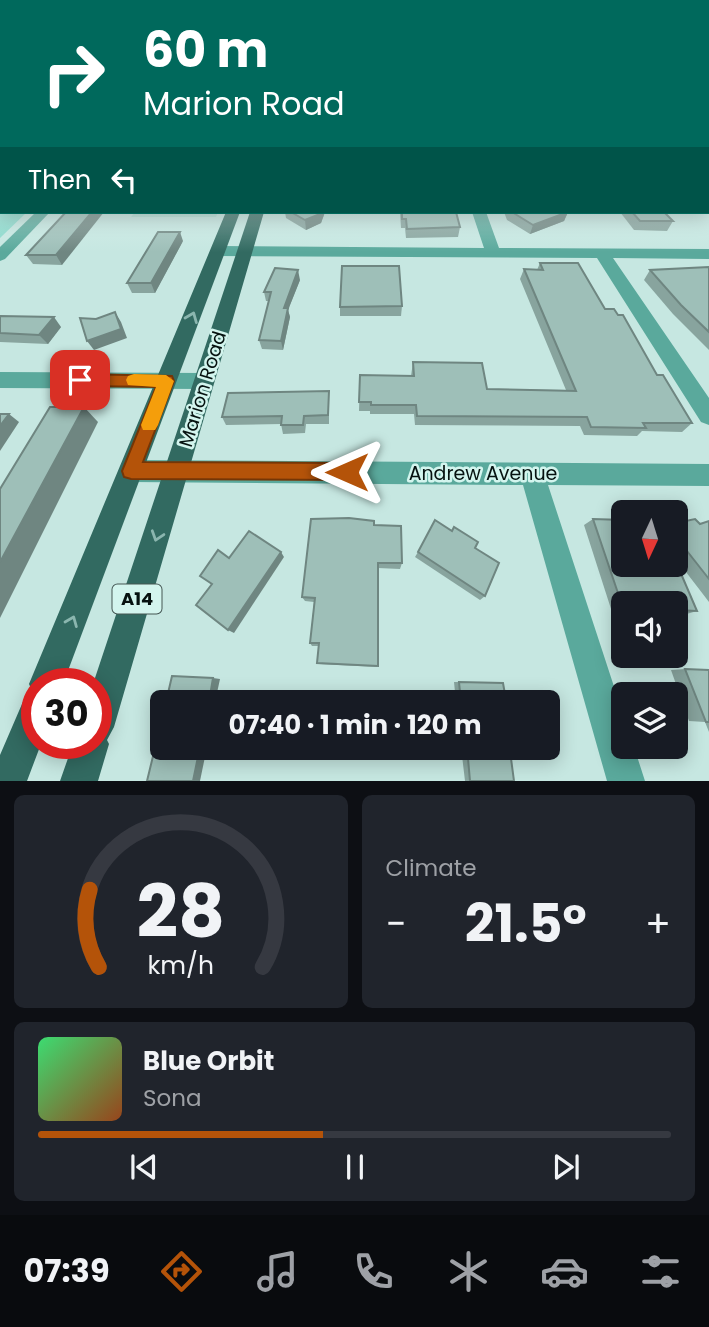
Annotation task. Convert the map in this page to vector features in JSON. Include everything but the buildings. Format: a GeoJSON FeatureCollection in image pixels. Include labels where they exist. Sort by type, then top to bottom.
{"type":"FeatureCollection","features":[{"type":"Feature","properties":{"kind":"main road","name":"Marion Road"},"geometry":{"type":"LineString","coordinates":[[52,668],[232,214]]}},
{"type":"Feature","properties":{"kind":"main road","name":"Marion Road"},"geometry":{"type":"LineString","coordinates":[[112,677],[256,214]]}},
{"type":"Feature","properties":{"kind":"main road"},"geometry":{"type":"LineString","coordinates":[[8,781],[21,749]]}},
{"type":"Feature","properties":{"kind":"main road"},"geometry":{"type":"LineString","coordinates":[[79,781],[86,759]]}},
{"type":"Feature","properties":{"kind":"street"},"geometry":{"type":"LineString","coordinates":[[0,256],[41,214]]}},
{"type":"Feature","properties":{"kind":"street"},"geometry":{"type":"LineString","coordinates":[[480,214],[493,252]]}},
{"type":"Feature","properties":{"kind":"street"},"geometry":{"type":"LineString","coordinates":[[218,251],[709,254]]}},
{"type":"Feature","properties":{"kind":"street"},"geometry":{"type":"LineString","coordinates":[[602,253],[709,416]]}},
{"type":"Feature","properties":{"kind":"street"},"geometry":{"type":"LineString","coordinates":[[0,380],[204,381]]}},
{"type":"Feature","properties":{"kind":"street","name":"Andrew Avenue"},"geometry":{"type":"LineString","coordinates":[[131,471],[709,475]]}},
{"type":"Feature","properties":{"kind":"street"},"geometry":{"type":"LineString","coordinates":[[532,473],[626,781]]}},
{"type":"Feature","properties":{"kind":"shaded area"},"geometry":{"type":"Polygon","coordinates":[[[133,214],[217,214],[216,217],[131,217],[133,214]]]}},
{"type":"Feature","properties":{"kind":"green space"},"geometry":{"type":"Polygon","coordinates":[[[0,214],[25,214],[0,238],[0,214]]]}},
{"type":"Feature","properties":{"kind":"slow traffic"},"geometry":{"type":"LineString","coordinates":[[134,380],[166,381],[149,425]]}},
{"type":"Feature","properties":{"kind":"route"},"geometry":{"type":"LineString","coordinates":[[80,380],[166,381],[131,471],[347,472]]}}]}
